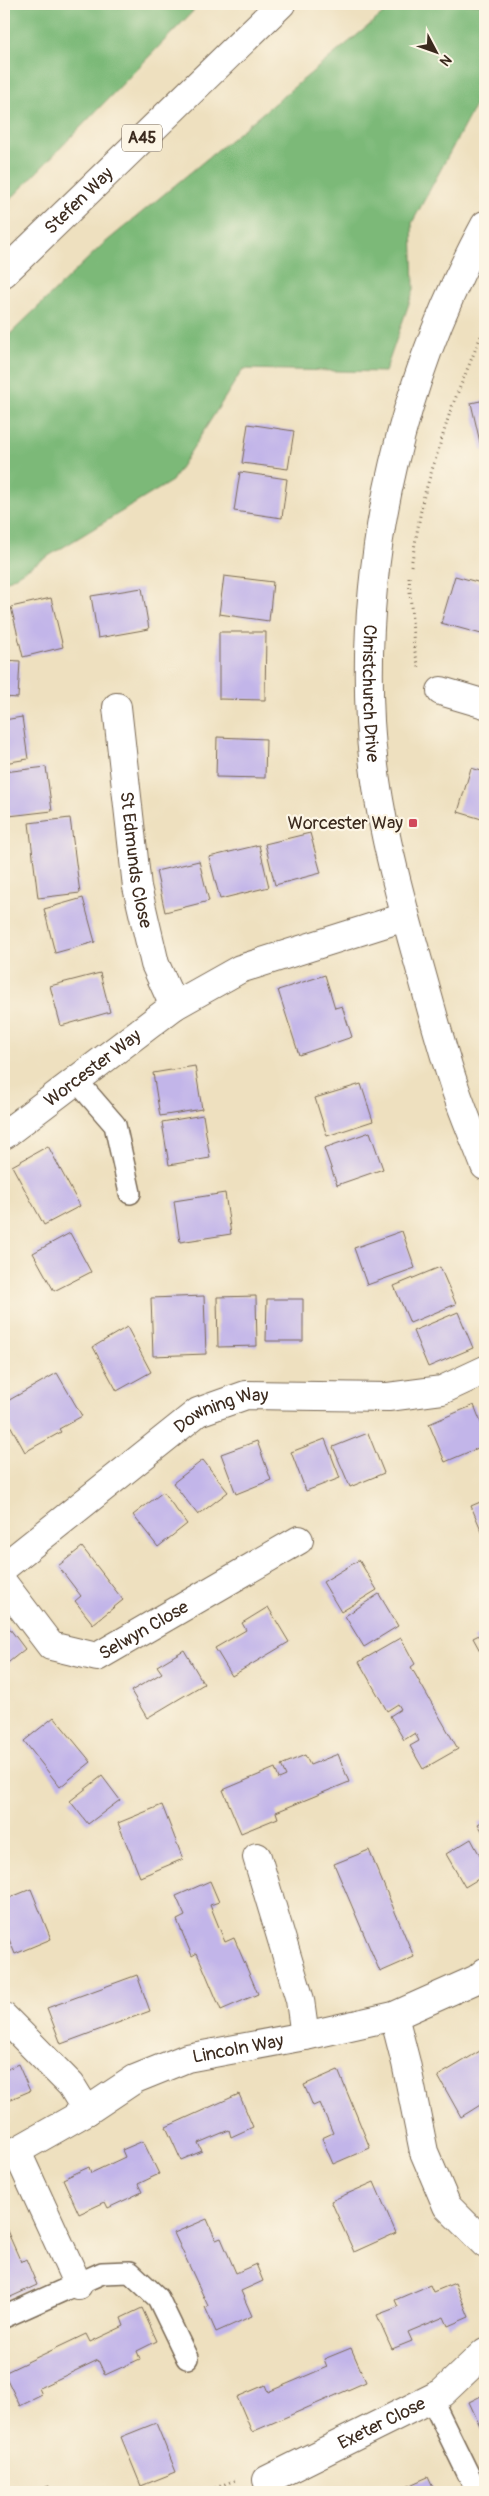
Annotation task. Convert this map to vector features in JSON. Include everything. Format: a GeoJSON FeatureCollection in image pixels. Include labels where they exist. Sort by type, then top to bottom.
{"type":"FeatureCollection","features":[{"type":"Feature","properties":{"kind":"main road","name":"Stefen Way"},"geometry":{"type":"LineString","coordinates":[[4,273],[281,4]]}},
{"type":"Feature","properties":{"kind":"main road","name":"Christchurch Drive"},"geometry":{"type":"LineString","coordinates":[[485,225],[439,317],[398,438],[378,533],[370,630],[370,721],[381,817],[405,917],[455,1089],[485,1166]]}},
{"type":"Feature","properties":{"kind":"main road"},"geometry":{"type":"LineString","coordinates":[[440,691],[485,704]]}},
{"type":"Feature","properties":{"kind":"main road","name":"St Edmunds Close"},"geometry":{"type":"LineString","coordinates":[[117,707],[137,887],[155,964],[174,1006]]}},
{"type":"Feature","properties":{"kind":"main road","name":"Worcester Way"},"geometry":{"type":"LineString","coordinates":[[4,1135],[174,1006],[240,969],[405,917]]}},
{"type":"Feature","properties":{"kind":"main road","name":"Downing Way"},"geometry":{"type":"LineString","coordinates":[[4,1567],[198,1412],[246,1395],[388,1397],[442,1390],[485,1370]]}},
{"type":"Feature","properties":{"kind":"main road","name":"Selwyn Close"},"geometry":{"type":"LineString","coordinates":[[4,1584],[50,1646],[96,1657],[299,1540]]}},
{"type":"Feature","properties":{"kind":"main road"},"geometry":{"type":"LineString","coordinates":[[257,1857],[300,2000],[305,2036]]}},
{"type":"Feature","properties":{"kind":"main road","name":"Lincoln Way"},"geometry":{"type":"LineString","coordinates":[[10,2155],[87,2111],[135,2080],[188,2058],[305,2036],[394,2016],[477,1980],[485,1972]]}},
{"type":"Feature","properties":{"kind":"main road"},"geometry":{"type":"LineString","coordinates":[[394,2016],[424,2152],[447,2206],[485,2244]]}},
{"type":"Feature","properties":{"kind":"main road"},"geometry":{"type":"LineString","coordinates":[[4,2017],[71,2084],[87,2111]]}},
{"type":"Feature","properties":{"kind":"main road"},"geometry":{"type":"LineString","coordinates":[[10,2155],[78,2284]]}},
{"type":"Feature","properties":{"kind":"main road","name":"Exeter Close"},"geometry":{"type":"LineString","coordinates":[[267,2480],[442,2393],[485,2352]]}},
{"type":"Feature","properties":{"kind":"lane"},"geometry":{"type":"LineString","coordinates":[[76,1080],[115,1124],[130,1193]]}},
{"type":"Feature","properties":{"kind":"lane"},"geometry":{"type":"LineString","coordinates":[[4,2317],[102,2273],[130,2272],[158,2298],[187,2358]]}},
{"type":"Feature","properties":{"kind":"lane"},"geometry":{"type":"LineString","coordinates":[[431,2398],[477,2492]]}},
{"type":"Feature","properties":{"kind":"path"},"geometry":{"type":"LineString","coordinates":[[440,691],[424,688],[414,648],[409,576],[424,499],[451,409],[483,331]]}},
{"type":"Feature","properties":{"kind":"green space"},"geometry":{"type":"Polygon","coordinates":[[[4,4],[200,4],[4,206],[4,4]]]}},
{"type":"Feature","properties":{"kind":"green space"},"geometry":{"type":"Polygon","coordinates":[[[395,4],[485,4],[485,87],[412,223],[414,289],[385,372],[243,369],[172,481],[4,583],[4,340],[101,246],[395,4]]]}},
{"type":"Feature","properties":{"kind":"building"},"geometry":{"type":"Polygon","coordinates":[[[485,400],[485,450],[482,451],[471,403],[485,400]]]}},
{"type":"Feature","properties":{"kind":"building"},"geometry":{"type":"Polygon","coordinates":[[[248,424],[294,431],[288,469],[242,463],[248,424]]]}},
{"type":"Feature","properties":{"kind":"building"},"geometry":{"type":"Polygon","coordinates":[[[240,472],[287,479],[282,518],[234,511],[240,472]]]}},
{"type":"Feature","properties":{"kind":"building"},"geometry":{"type":"Polygon","coordinates":[[[224,576],[273,582],[269,621],[219,614],[224,576]]]}},
{"type":"Feature","properties":{"kind":"building"},"geometry":{"type":"Polygon","coordinates":[[[455,576],[485,584],[485,635],[441,623],[455,576]]]}},
{"type":"Feature","properties":{"kind":"building"},"geometry":{"type":"Polygon","coordinates":[[[142,588],[149,629],[98,638],[91,596],[142,588]]]}},
{"type":"Feature","properties":{"kind":"building"},"geometry":{"type":"Polygon","coordinates":[[[51,598],[63,647],[23,657],[11,607],[51,598]]]}},
{"type":"Feature","properties":{"kind":"building"},"geometry":{"type":"Polygon","coordinates":[[[219,632],[266,632],[265,700],[219,699],[219,632]]]}},
{"type":"Feature","properties":{"kind":"building"},"geometry":{"type":"Polygon","coordinates":[[[4,660],[20,661],[18,698],[4,697],[4,660]]]}},
{"type":"Feature","properties":{"kind":"building"},"geometry":{"type":"Polygon","coordinates":[[[22,717],[28,759],[4,763],[4,720],[22,717]]]}},
{"type":"Feature","properties":{"kind":"building"},"geometry":{"type":"Polygon","coordinates":[[[217,737],[266,739],[265,778],[216,777],[217,737]]]}},
{"type":"Feature","properties":{"kind":"building"},"geometry":{"type":"Polygon","coordinates":[[[46,767],[52,811],[9,816],[4,772],[46,767]]]}},
{"type":"Feature","properties":{"kind":"building"},"geometry":{"type":"Polygon","coordinates":[[[471,768],[485,772],[485,820],[458,812],[471,768]]]}},
{"type":"Feature","properties":{"kind":"building"},"geometry":{"type":"Polygon","coordinates":[[[70,818],[80,893],[38,898],[29,823],[70,818]]]}},
{"type":"Feature","properties":{"kind":"building"},"geometry":{"type":"Polygon","coordinates":[[[310,833],[321,873],[275,885],[265,844],[310,833]]]}},
{"type":"Feature","properties":{"kind":"building"},"geometry":{"type":"Polygon","coordinates":[[[259,845],[269,887],[220,899],[209,857],[259,845]]]}},
{"type":"Feature","properties":{"kind":"building"},"geometry":{"type":"Polygon","coordinates":[[[199,861],[209,901],[165,912],[156,871],[199,861]]]}},
{"type":"Feature","properties":{"kind":"building"},"geometry":{"type":"Polygon","coordinates":[[[83,898],[95,942],[55,953],[44,909],[83,898]]]}},
{"type":"Feature","properties":{"kind":"building"},"geometry":{"type":"Polygon","coordinates":[[[100,973],[110,1012],[61,1026],[50,986],[100,973]]]}},
{"type":"Feature","properties":{"kind":"building"},"geometry":{"type":"Polygon","coordinates":[[[325,975],[335,1008],[342,1006],[352,1037],[299,1055],[278,990],[325,975]]]}},
{"type":"Feature","properties":{"kind":"building"},"geometry":{"type":"Polygon","coordinates":[[[195,1066],[202,1109],[160,1116],[153,1073],[195,1066]]]}},
{"type":"Feature","properties":{"kind":"building"},"geometry":{"type":"Polygon","coordinates":[[[361,1084],[373,1121],[327,1136],[315,1098],[361,1084]]]}},
{"type":"Feature","properties":{"kind":"building"},"geometry":{"type":"Polygon","coordinates":[[[203,1115],[210,1158],[169,1165],[162,1122],[203,1115]]]}},
{"type":"Feature","properties":{"kind":"building"},"geometry":{"type":"Polygon","coordinates":[[[370,1132],[383,1169],[337,1185],[324,1148],[370,1132]]]}},
{"type":"Feature","properties":{"kind":"building"},"geometry":{"type":"Polygon","coordinates":[[[48,1146],[80,1206],[44,1225],[12,1166],[48,1146]]]}},
{"type":"Feature","properties":{"kind":"building"},"geometry":{"type":"Polygon","coordinates":[[[225,1193],[231,1234],[180,1242],[174,1201],[225,1193]]]}},
{"type":"Feature","properties":{"kind":"building"},"geometry":{"type":"Polygon","coordinates":[[[402,1231],[415,1268],[367,1285],[354,1248],[402,1231]]]}},
{"type":"Feature","properties":{"kind":"building"},"geometry":{"type":"Polygon","coordinates":[[[70,1233],[91,1272],[54,1291],[33,1253],[70,1233]]]}},
{"type":"Feature","properties":{"kind":"building"},"geometry":{"type":"Polygon","coordinates":[[[440,1267],[456,1304],[410,1323],[394,1286],[440,1267]]]}},
{"type":"Feature","properties":{"kind":"building"},"geometry":{"type":"Polygon","coordinates":[[[204,1296],[206,1354],[153,1356],[151,1298],[204,1296]]]}},
{"type":"Feature","properties":{"kind":"building"},"geometry":{"type":"Polygon","coordinates":[[[256,1296],[257,1346],[218,1347],[217,1297],[256,1296]]]}},
{"type":"Feature","properties":{"kind":"building"},"geometry":{"type":"Polygon","coordinates":[[[267,1299],[303,1299],[303,1341],[266,1341],[267,1299]]]}},
{"type":"Feature","properties":{"kind":"building"},"geometry":{"type":"Polygon","coordinates":[[[458,1312],[473,1348],[428,1367],[413,1331],[458,1312]]]}},
{"type":"Feature","properties":{"kind":"building"},"geometry":{"type":"Polygon","coordinates":[[[127,1327],[151,1372],[117,1391],[93,1347],[127,1327]]]}},
{"type":"Feature","properties":{"kind":"building"},"geometry":{"type":"Polygon","coordinates":[[[57,1373],[82,1416],[59,1429],[61,1432],[25,1452],[4,1414],[4,1403],[57,1373]]]}},
{"type":"Feature","properties":{"kind":"building"},"geometry":{"type":"Polygon","coordinates":[[[474,1405],[485,1433],[485,1445],[445,1462],[429,1424],[474,1405]]]}},
{"type":"Feature","properties":{"kind":"building"},"geometry":{"type":"Polygon","coordinates":[[[368,1433],[384,1473],[350,1487],[333,1447],[368,1433]]]}},
{"type":"Feature","properties":{"kind":"building"},"geometry":{"type":"Polygon","coordinates":[[[325,1439],[340,1478],[306,1491],[291,1452],[325,1439]]]}},
{"type":"Feature","properties":{"kind":"building"},"geometry":{"type":"Polygon","coordinates":[[[257,1441],[271,1480],[236,1494],[221,1454],[257,1441]]]}},
{"type":"Feature","properties":{"kind":"building"},"geometry":{"type":"Polygon","coordinates":[[[203,1460],[228,1492],[198,1515],[173,1483],[203,1460]]]}},
{"type":"Feature","properties":{"kind":"building"},"geometry":{"type":"Polygon","coordinates":[[[163,1492],[187,1524],[158,1547],[133,1515],[163,1492]]]}},
{"type":"Feature","properties":{"kind":"building"},"geometry":{"type":"Polygon","coordinates":[[[485,1500],[485,1539],[471,1506],[485,1500]]]}},
{"type":"Feature","properties":{"kind":"building"},"geometry":{"type":"Polygon","coordinates":[[[82,1547],[123,1600],[93,1624],[75,1601],[81,1596],[58,1566],[82,1547]]]}},
{"type":"Feature","properties":{"kind":"building"},"geometry":{"type":"Polygon","coordinates":[[[359,1560],[377,1590],[341,1612],[323,1582],[359,1560]]]}},
{"type":"Feature","properties":{"kind":"building"},"geometry":{"type":"Polygon","coordinates":[[[379,1594],[398,1626],[364,1647],[345,1616],[379,1594]]]}},
{"type":"Feature","properties":{"kind":"building"},"geometry":{"type":"Polygon","coordinates":[[[268,1607],[289,1642],[232,1676],[215,1648],[246,1630],[242,1623],[268,1607]]]}},
{"type":"Feature","properties":{"kind":"building"},"geometry":{"type":"Polygon","coordinates":[[[4,1621],[25,1649],[4,1666],[4,1621]]]}},
{"type":"Feature","properties":{"kind":"building"},"geometry":{"type":"Polygon","coordinates":[[[485,1632],[485,1660],[473,1638],[485,1632]]]}},
{"type":"Feature","properties":{"kind":"building"},"geometry":{"type":"Polygon","coordinates":[[[401,1638],[415,1664],[411,1667],[458,1749],[423,1769],[410,1746],[419,1741],[415,1733],[404,1740],[390,1716],[401,1709],[398,1704],[387,1711],[359,1662],[401,1638]]]}},
{"type":"Feature","properties":{"kind":"building"},"geometry":{"type":"Polygon","coordinates":[[[184,1650],[204,1684],[147,1718],[131,1691],[162,1673],[157,1666],[184,1650]]]}},
{"type":"Feature","properties":{"kind":"building"},"geometry":{"type":"Polygon","coordinates":[[[54,1717],[91,1762],[60,1787],[24,1741],[54,1717]]]}},
{"type":"Feature","properties":{"kind":"building"},"geometry":{"type":"Polygon","coordinates":[[[338,1754],[349,1782],[276,1812],[278,1818],[241,1833],[223,1790],[275,1768],[279,1779],[286,1776],[281,1765],[305,1755],[310,1765],[338,1754]]]}},
{"type":"Feature","properties":{"kind":"building"},"geometry":{"type":"Polygon","coordinates":[[[102,1776],[120,1800],[88,1824],[70,1801],[102,1776]]]}},
{"type":"Feature","properties":{"kind":"building"},"geometry":{"type":"Polygon","coordinates":[[[162,1805],[183,1859],[140,1877],[118,1823],[162,1805]]]}},
{"type":"Feature","properties":{"kind":"building"},"geometry":{"type":"Polygon","coordinates":[[[485,1820],[485,1836],[478,1824],[485,1820]]]}},
{"type":"Feature","properties":{"kind":"building"},"geometry":{"type":"Polygon","coordinates":[[[471,1839],[485,1865],[485,1875],[465,1887],[446,1854],[471,1839]]]}},
{"type":"Feature","properties":{"kind":"building"},"geometry":{"type":"Polygon","coordinates":[[[369,1850],[414,1957],[380,1972],[334,1864],[369,1850]]]}},
{"type":"Feature","properties":{"kind":"building"},"geometry":{"type":"Polygon","coordinates":[[[210,1881],[219,1902],[210,1905],[225,1942],[234,1938],[258,1994],[221,2010],[197,1953],[192,1956],[177,1920],[185,1916],[176,1896],[210,1881]]]}},
{"type":"Feature","properties":{"kind":"building"},"geometry":{"type":"Polygon","coordinates":[[[31,1889],[51,1939],[15,1954],[4,1927],[4,1900],[31,1889]]]}},
{"type":"Feature","properties":{"kind":"building"},"geometry":{"type":"Polygon","coordinates":[[[137,1975],[150,2011],[61,2044],[47,2008],[137,1975]]]}},
{"type":"Feature","properties":{"kind":"building"},"geometry":{"type":"Polygon","coordinates":[[[485,2048],[485,2102],[461,2117],[438,2076],[485,2048]]]}},
{"type":"Feature","properties":{"kind":"building"},"geometry":{"type":"Polygon","coordinates":[[[18,2064],[30,2091],[4,2102],[4,2071],[18,2064]]]}},
{"type":"Feature","properties":{"kind":"building"},"geometry":{"type":"Polygon","coordinates":[[[338,2070],[370,2148],[333,2164],[322,2138],[333,2133],[320,2103],[313,2106],[304,2085],[338,2070]]]}},
{"type":"Feature","properties":{"kind":"building"},"geometry":{"type":"Polygon","coordinates":[[[239,2094],[253,2127],[231,2137],[229,2130],[198,2143],[202,2151],[181,2160],[166,2127],[239,2094]]]}},
{"type":"Feature","properties":{"kind":"building"},"geometry":{"type":"Polygon","coordinates":[[[143,2141],[159,2174],[138,2184],[142,2192],[108,2208],[105,2202],[79,2214],[63,2179],[89,2167],[91,2173],[125,2157],[122,2150],[143,2141]]]}},
{"type":"Feature","properties":{"kind":"building"},"geometry":{"type":"Polygon","coordinates":[[[374,2182],[396,2233],[354,2252],[331,2201],[374,2182]]]}},
{"type":"Feature","properties":{"kind":"building"},"geometry":{"type":"Polygon","coordinates":[[[207,2219],[216,2240],[221,2238],[236,2273],[256,2264],[263,2281],[241,2291],[252,2316],[216,2332],[205,2307],[208,2306],[174,2233],[207,2219]]]}},
{"type":"Feature","properties":{"kind":"building"},"geometry":{"type":"Polygon","coordinates":[[[4,2224],[21,2262],[26,2259],[37,2285],[4,2300],[4,2224]]]}},
{"type":"Feature","properties":{"kind":"building"},"geometry":{"type":"Polygon","coordinates":[[[455,2283],[469,2317],[448,2326],[444,2317],[408,2332],[412,2341],[392,2349],[377,2315],[398,2307],[395,2300],[430,2285],[433,2292],[455,2283]]]}},
{"type":"Feature","properties":{"kind":"building"},"geometry":{"type":"Polygon","coordinates":[[[142,2308],[157,2341],[137,2351],[140,2359],[105,2375],[98,2360],[39,2388],[42,2395],[20,2406],[4,2373],[86,2334],[90,2342],[124,2326],[121,2318],[142,2308]]]}},
{"type":"Feature","properties":{"kind":"building"},"geometry":{"type":"Polygon","coordinates":[[[351,2348],[366,2382],[252,2432],[237,2397],[265,2385],[268,2392],[327,2367],[324,2359],[351,2348]]]}},
{"type":"Feature","properties":{"kind":"building"},"geometry":{"type":"Polygon","coordinates":[[[485,2394],[485,2437],[469,2402],[485,2394]]]}},
{"type":"Feature","properties":{"kind":"building"},"geometry":{"type":"Polygon","coordinates":[[[156,2423],[176,2472],[141,2486],[121,2437],[156,2423]]]}},
{"type":"Feature","properties":{"kind":"building"},"geometry":{"type":"Polygon","coordinates":[[[428,2477],[435,2492],[394,2492],[428,2477]]]}},
{"type":"Feature","properties":{"kind":"building"},"geometry":{"type":"Polygon","coordinates":[[[49,2486],[51,2492],[33,2492],[49,2486]]]}},
{"type":"Feature","properties":{"kind":"place","name":"Worcester Way"},"geometry":{"type":"Point","coordinates":[413,823]}}]}
